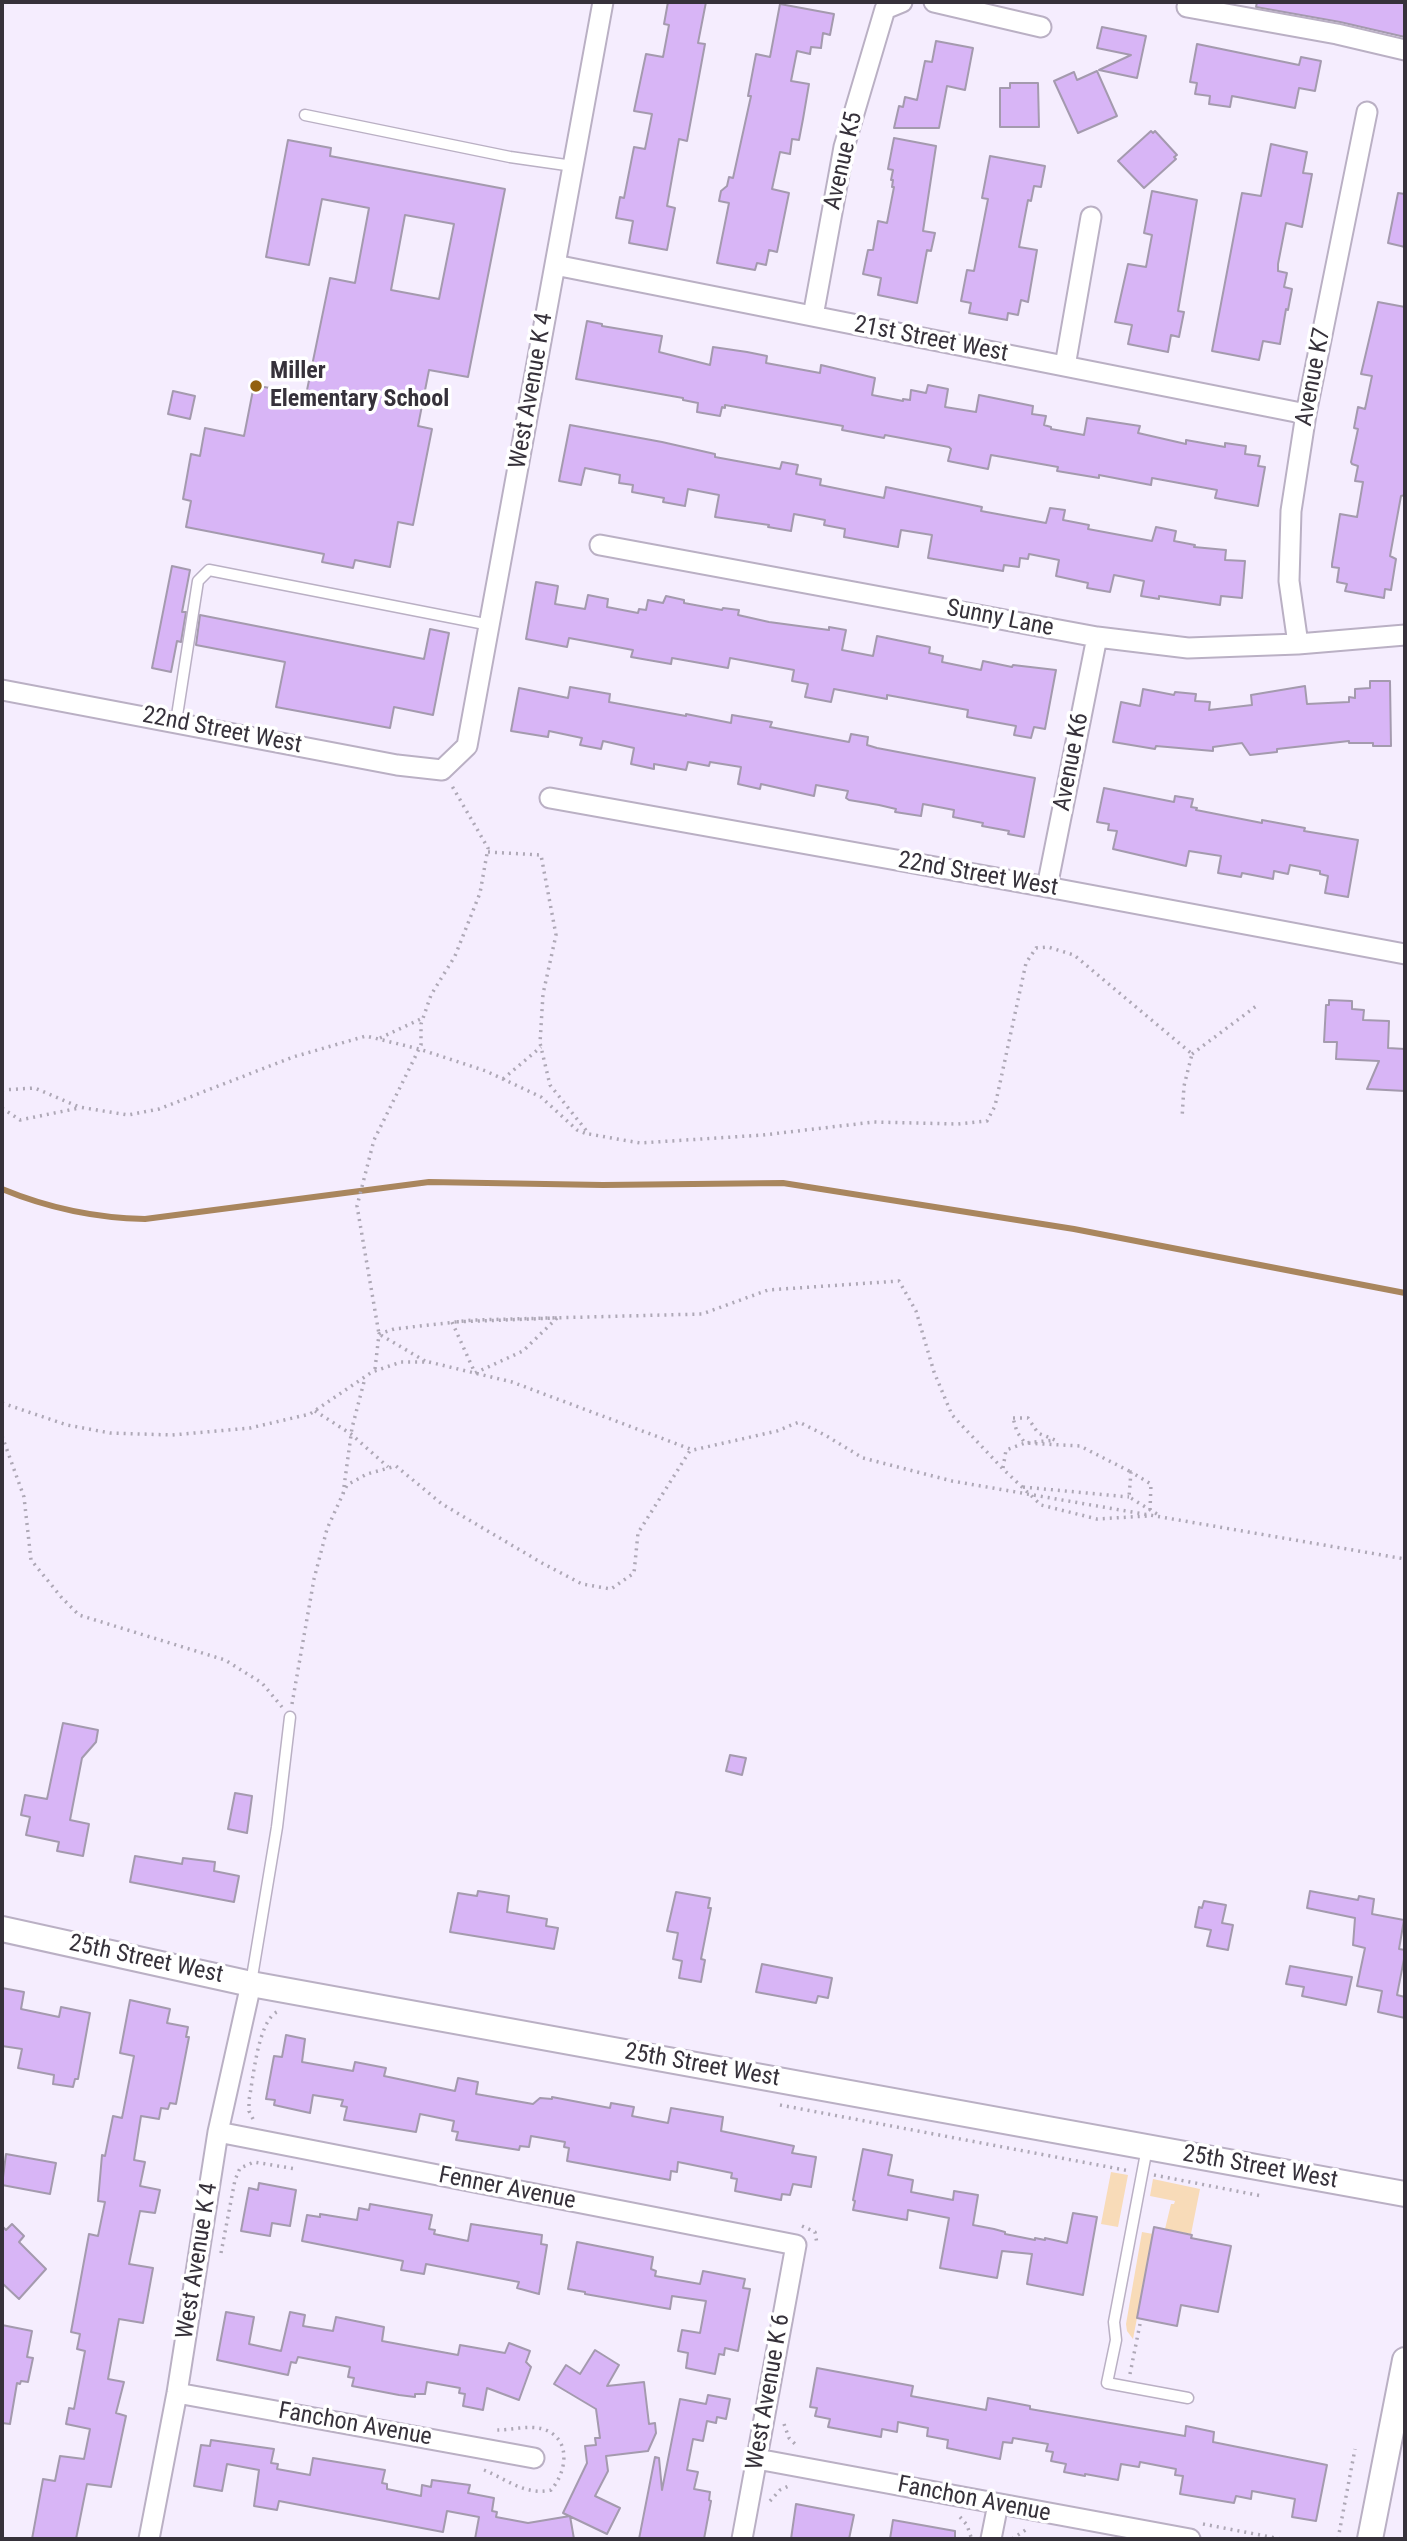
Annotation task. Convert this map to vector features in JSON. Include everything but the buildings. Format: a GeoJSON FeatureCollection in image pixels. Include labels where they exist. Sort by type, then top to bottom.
{"type":"FeatureCollection","features":[{"type":"Feature","properties":{"kind":"street","name":"West Avenue K 4"},"geometry":{"type":"LineString","coordinates":[[442,771],[467,746],[603,2]]}},
{"type":"Feature","properties":{"kind":"street"},"geometry":{"type":"LineString","coordinates":[[934,2],[1041,27]]}},
{"type":"Feature","properties":{"kind":"street","name":"Avenue K5"},"geometry":{"type":"LineString","coordinates":[[813,316],[844,147],[893,5]]}},
{"type":"Feature","properties":{"kind":"street"},"geometry":{"type":"LineString","coordinates":[[1187,8],[1337,34],[1405,50]]}},
{"type":"Feature","properties":{"kind":"street","name":"Avenue K7"},"geometry":{"type":"LineString","coordinates":[[1298,644],[1289,581],[1292,511],[1306,414],[1367,112]]}},
{"type":"Feature","properties":{"kind":"street"},"geometry":{"type":"LineString","coordinates":[[1065,366],[1091,217]]}},
{"type":"Feature","properties":{"kind":"street","name":"21st Street West"},"geometry":{"type":"LineString","coordinates":[[555,265],[1306,414]]}},
{"type":"Feature","properties":{"kind":"street","name":"Sunny Lane"},"geometry":{"type":"LineString","coordinates":[[600,545],[1097,637],[1188,648],[1298,644],[1405,635]]}},
{"type":"Feature","properties":{"kind":"street","name":"Avenue K6"},"geometry":{"type":"LineString","coordinates":[[1047,887],[1097,637]]}},
{"type":"Feature","properties":{"kind":"street","name":"22nd Street West"},"geometry":{"type":"LineString","coordinates":[[2,690],[397,765],[442,771]]}},
{"type":"Feature","properties":{"kind":"street","name":"22nd Street West"},"geometry":{"type":"LineString","coordinates":[[550,798],[1405,954]]}},
{"type":"Feature","properties":{"kind":"street","name":"25th Street West"},"geometry":{"type":"LineString","coordinates":[[2,1929],[251,1984],[1405,2193]]}},
{"type":"Feature","properties":{"kind":"street","name":"West Avenue K 4"},"geometry":{"type":"LineString","coordinates":[[149,2539],[177,2393],[218,2133],[251,1984]]}},
{"type":"Feature","properties":{"kind":"street","name":"Fenner Avenue"},"geometry":{"type":"LineString","coordinates":[[218,2133],[796,2245]]}},
{"type":"Feature","properties":{"kind":"street","name":"West Avenue K 6"},"geometry":{"type":"LineString","coordinates":[[742,2539],[796,2245]]}},
{"type":"Feature","properties":{"kind":"street"},"geometry":{"type":"LineString","coordinates":[[1370,2539],[1405,2360]]}},
{"type":"Feature","properties":{"kind":"street","name":"Fanchon Avenue"},"geometry":{"type":"LineString","coordinates":[[177,2393],[534,2458]]}},
{"type":"Feature","properties":{"kind":"street","name":"Fanchon Avenue"},"geometry":{"type":"LineString","coordinates":[[757,2459],[1190,2539]]}},
{"type":"Feature","properties":{"kind":"street"},"geometry":{"type":"LineString","coordinates":[[991,2539],[998,2504]]}},
{"type":"Feature","properties":{"kind":"lane"},"geometry":{"type":"LineString","coordinates":[[305,115],[497,154],[573,166]]}},
{"type":"Feature","properties":{"kind":"lane"},"geometry":{"type":"LineString","coordinates":[[176,722],[198,581],[209,570],[490,625]]}},
{"type":"Feature","properties":{"kind":"lane"},"geometry":{"type":"LineString","coordinates":[[251,1984],[277,1827],[290,1717]]}},
{"type":"Feature","properties":{"kind":"lane"},"geometry":{"type":"LineString","coordinates":[[1147,2148],[1114,2322],[1116,2340],[1107,2383],[1188,2398]]}},
{"type":"Feature","properties":{"kind":"path"},"geometry":{"type":"LineString","coordinates":[[375,1371],[379,1334],[357,1206],[373,1140],[419,1049],[423,1018],[431,995],[455,956],[480,893],[488,852],[466,807],[442,771]]}},
{"type":"Feature","properties":{"kind":"path"},"geometry":{"type":"LineString","coordinates":[[488,852],[541,855],[556,935],[543,994],[541,1047],[551,1086],[589,1135]]}},
{"type":"Feature","properties":{"kind":"path"},"geometry":{"type":"LineString","coordinates":[[2,1090],[35,1088],[82,1107],[128,1115],[159,1108],[292,1057],[366,1036],[419,1049],[503,1079],[541,1097],[577,1130],[589,1135],[640,1143],[763,1135],[874,1122],[958,1124],[987,1121],[995,1105],[1026,963],[1036,948],[1048,947],[1074,955],[1192,1054]]}},
{"type":"Feature","properties":{"kind":"path"},"geometry":{"type":"LineString","coordinates":[[1182,1118],[1184,1086],[1192,1054],[1259,1004]]}},
{"type":"Feature","properties":{"kind":"path"},"geometry":{"type":"LineString","coordinates":[[378,1039],[423,1018]]}},
{"type":"Feature","properties":{"kind":"path"},"geometry":{"type":"LineString","coordinates":[[503,1079],[541,1047]]}},
{"type":"Feature","properties":{"kind":"path"},"geometry":{"type":"LineString","coordinates":[[2,1108],[20,1120],[82,1107]]}},
{"type":"Feature","properties":{"kind":"path"},"geometry":{"type":"LineString","coordinates":[[379,1334],[394,1329],[452,1322],[702,1314],[768,1290],[899,1281],[916,1311],[934,1372],[952,1415],[1041,1505],[1097,1519],[1151,1512]]}},
{"type":"Feature","properties":{"kind":"path"},"geometry":{"type":"LineString","coordinates":[[475,1373],[523,1352],[557,1318]]}},
{"type":"Feature","properties":{"kind":"path"},"geometry":{"type":"LineString","coordinates":[[452,1322],[475,1373]]}},
{"type":"Feature","properties":{"kind":"path"},"geometry":{"type":"LineString","coordinates":[[379,1334],[426,1362]]}},
{"type":"Feature","properties":{"kind":"path"},"geometry":{"type":"LineString","coordinates":[[2,1403],[67,1424],[110,1433],[172,1435],[250,1428],[310,1415],[375,1371],[401,1362],[426,1362],[512,1382],[691,1450],[777,1432],[799,1422],[863,1458],[876,1462],[952,1481],[1151,1512]]}},
{"type":"Feature","properties":{"kind":"path"},"geometry":{"type":"LineString","coordinates":[[343,1494],[351,1434],[365,1376]]}},
{"type":"Feature","properties":{"kind":"path"},"geometry":{"type":"LineString","coordinates":[[315,1411],[351,1434],[389,1468]]}},
{"type":"Feature","properties":{"kind":"path"},"geometry":{"type":"LineString","coordinates":[[1003,1469],[1006,1450],[1025,1443],[1055,1440],[1038,1433],[1028,1418],[1013,1418],[1017,1432],[1025,1443]]}},
{"type":"Feature","properties":{"kind":"path"},"geometry":{"type":"LineString","coordinates":[[2,1436],[24,1497],[31,1560],[79,1615],[225,1660],[262,1683],[290,1717]]}},
{"type":"Feature","properties":{"kind":"path"},"geometry":{"type":"LineString","coordinates":[[1025,1443],[1080,1446],[1131,1472],[1151,1483],[1151,1512]]}},
{"type":"Feature","properties":{"kind":"path"},"geometry":{"type":"LineString","coordinates":[[290,1717],[314,1579],[327,1529],[348,1485],[366,1474],[396,1466],[442,1504],[542,1563],[582,1584],[611,1589],[634,1573],[638,1533],[691,1450]]}},
{"type":"Feature","properties":{"kind":"path"},"geometry":{"type":"LineString","coordinates":[[1129,1497],[1131,1472]]}},
{"type":"Feature","properties":{"kind":"path"},"geometry":{"type":"LineString","coordinates":[[1021,1486],[1129,1497],[1162,1517],[1405,1559]]}},
{"type":"Feature","properties":{"kind":"path"},"geometry":{"type":"LineString","coordinates":[[220,2257],[234,2180],[240,2168],[254,2162],[300,2170]]}},
{"type":"Feature","properties":{"kind":"path"},"geometry":{"type":"LineString","coordinates":[[1128,2387],[1141,2319]]}},
{"type":"Feature","properties":{"kind":"path"},"geometry":{"type":"LineString","coordinates":[[479,2468],[529,2491],[540,2493],[551,2490],[562,2473],[564,2454],[556,2438],[549,2432],[535,2428],[494,2430]]}},
{"type":"Feature","properties":{"kind":"path"},"geometry":{"type":"LineString","coordinates":[[1338,2539],[1355,2449]]}},
{"type":"Feature","properties":{"kind":"path"},"geometry":{"type":"LineString","coordinates":[[769,2501],[780,2490],[793,2485]]}},
{"type":"Feature","properties":{"kind":"path"},"geometry":{"type":"LineString","coordinates":[[956,2515],[967,2525],[971,2539]]}},
{"type":"Feature","properties":{"kind":"shaded area"},"geometry":{"type":"Polygon","coordinates":[[[1111,2172],[1128,2175],[1118,2227],[1101,2224],[1111,2172]]]}},
{"type":"Feature","properties":{"kind":"shaded area"},"geometry":{"type":"Polygon","coordinates":[[[1153,2179],[1200,2189],[1191,2234],[1165,2229],[1171,2204],[1175,2201],[1150,2196],[1153,2179]]]}},
{"type":"Feature","properties":{"kind":"shaded area"},"geometry":{"type":"Polygon","coordinates":[[[1142,2232],[1153,2234],[1133,2339],[1126,2324],[1142,2232]]]}},
{"type":"Feature","properties":{"kind":"waterway"},"geometry":{"type":"LineString","coordinates":[[2,1189],[72,1211],[145,1219],[429,1182],[603,1185],[783,1183],[1074,1229],[1405,1293]]}},
{"type":"Feature","properties":{"kind":"place","name":"Miller Elementary School"},"geometry":{"type":"Point","coordinates":[256,386]}}]}
